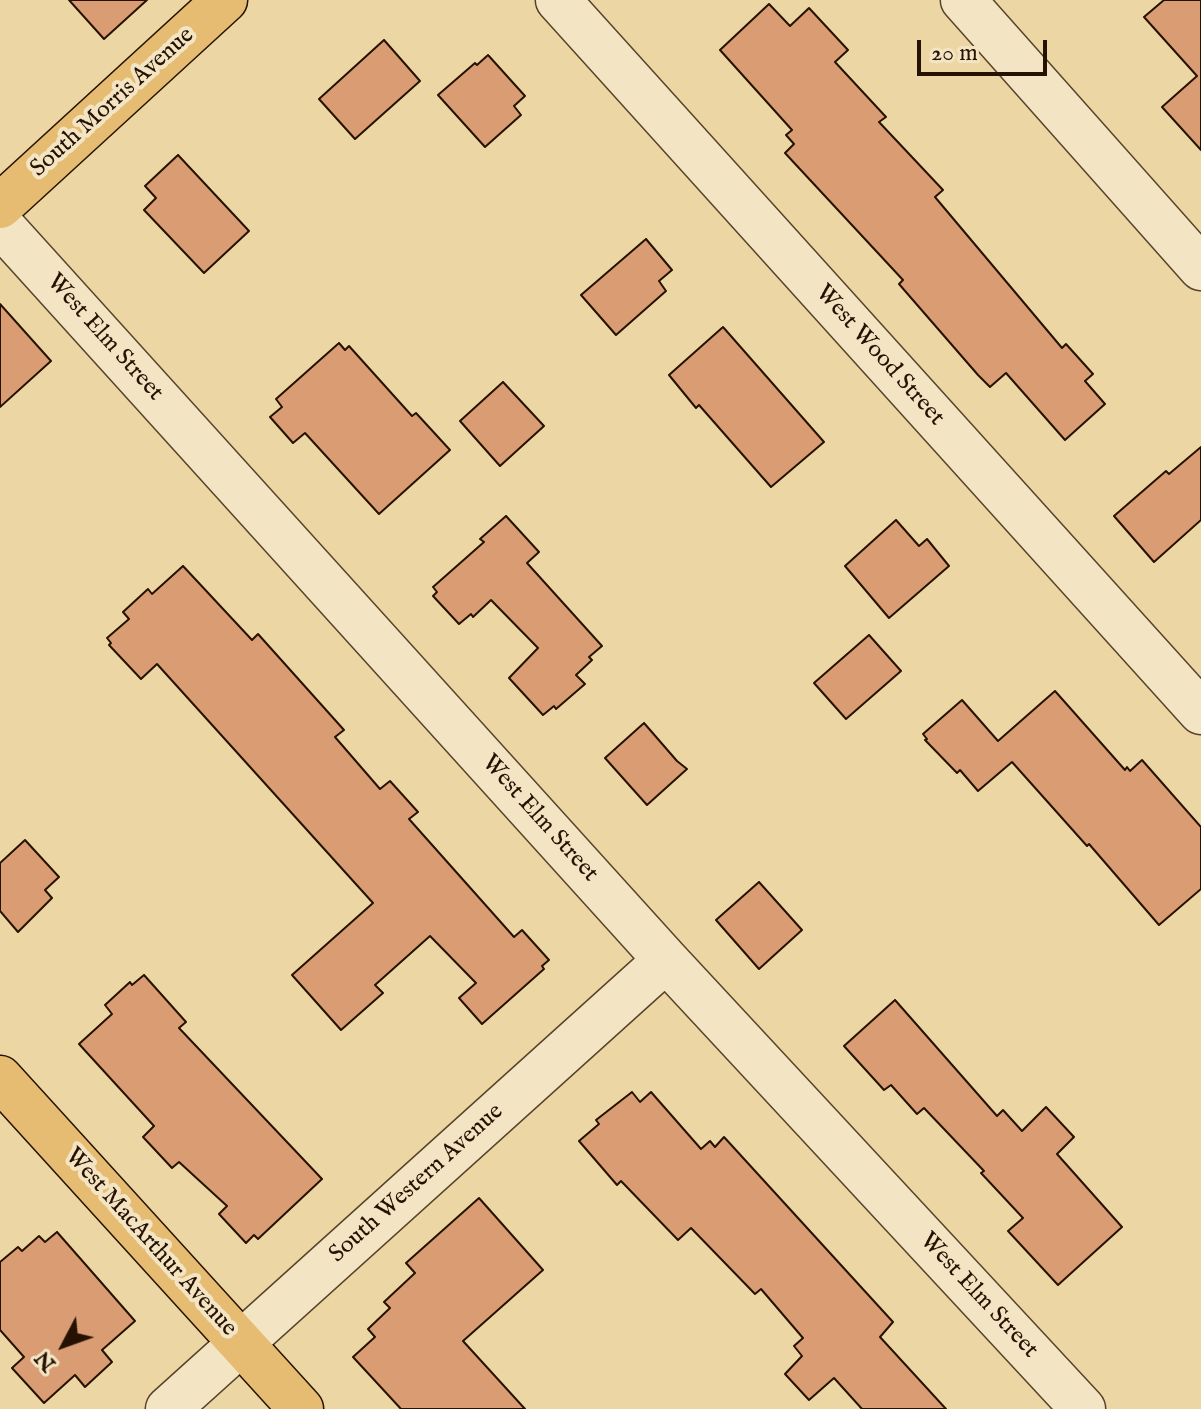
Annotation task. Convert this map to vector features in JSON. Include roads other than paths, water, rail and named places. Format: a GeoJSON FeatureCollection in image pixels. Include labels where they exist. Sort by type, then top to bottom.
{"type":"FeatureCollection","features":[{"type":"Feature","properties":{"kind":"main road","name":"South Morris Avenue"},"geometry":{"type":"LineString","coordinates":[[0,206],[225,0]]}},
{"type":"Feature","properties":{"kind":"main road","name":"West MacArthur Avenue"},"geometry":{"type":"LineString","coordinates":[[0,1078],[301,1409]]}},
{"type":"Feature","properties":{"kind":"street","name":"West Wood Street"},"geometry":{"type":"LineString","coordinates":[[558,0],[1201,712]]}},
{"type":"Feature","properties":{"kind":"street"},"geometry":{"type":"LineString","coordinates":[[963,0],[1201,268]]}},
{"type":"Feature","properties":{"kind":"street","name":"West Elm Street"},"geometry":{"type":"LineString","coordinates":[[0,224],[666,960],[1083,1409]]}},
{"type":"Feature","properties":{"kind":"street","name":"South Western Avenue"},"geometry":{"type":"LineString","coordinates":[[168,1409],[666,960]]}}]}
